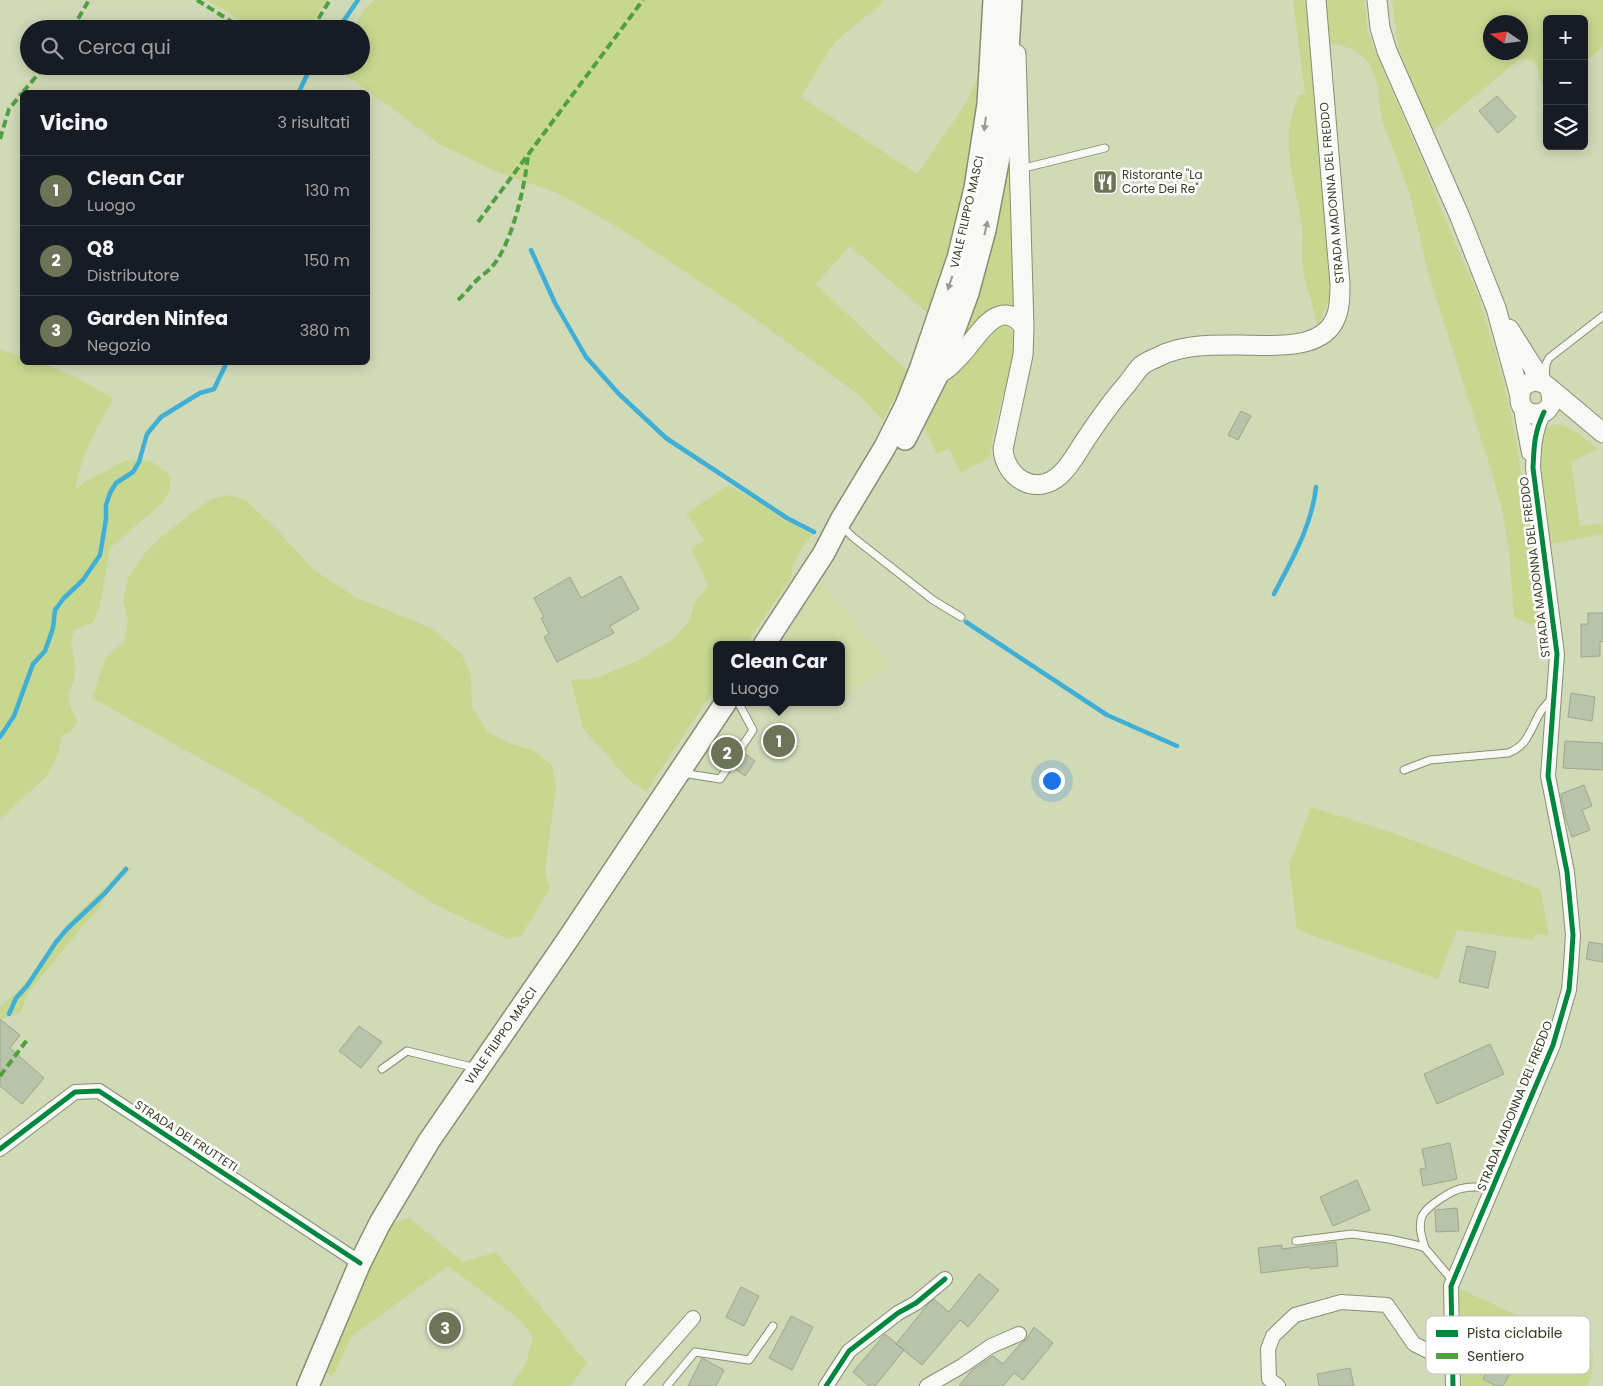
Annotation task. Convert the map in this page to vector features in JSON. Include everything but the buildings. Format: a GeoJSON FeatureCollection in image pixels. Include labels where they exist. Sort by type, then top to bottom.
{"type":"FeatureCollection","features":[{"type":"Feature","properties":{"kind":"main road","name":"VIALE FILIPPO MASCI"},"geometry":{"type":"LineString","coordinates":[[767,641],[842,526],[885,448],[906,405],[921,367],[958,258],[975,188],[988,104],[994,0]]}},
{"type":"Feature","properties":{"kind":"main road","name":"VIALE FILIPPO MASCI"},"geometry":{"type":"LineString","coordinates":[[842,526],[870,498],[897,454],[938,374],[968,293],[985,230],[1003,136],[1013,0]]}},
{"type":"Feature","properties":{"kind":"main road","name":"STRADA MADONNA DEL FREDDO"},"geometry":{"type":"LineString","coordinates":[[1013,0],[1024,327],[1023,355],[1005,441],[1004,457],[1008,469],[1018,478],[1032,484],[1054,480],[1062,473],[1106,409],[1142,366],[1160,355],[1206,346],[1280,346],[1302,343],[1319,337],[1336,318],[1340,284],[1316,0]]}},
{"type":"Feature","properties":{"kind":"main road","name":"STRADA MADONNA DEL FREDDO"},"geometry":{"type":"LineString","coordinates":[[1377,0],[1380,28],[1397,76],[1460,217],[1520,364],[1521,401]]}},
{"type":"Feature","properties":{"kind":"main road","name":"VIALE FILIPPO MASCI"},"geometry":{"type":"LineString","coordinates":[[992,41],[997,86],[1005,111]]}},
{"type":"Feature","properties":{"kind":"main road","name":"STRADA MADONNA DEL FREDDO"},"geometry":{"type":"LineString","coordinates":[[1005,111],[1020,169]]}},
{"type":"Feature","properties":{"kind":"main road"},"geometry":{"type":"LineString","coordinates":[[938,374],[950,366],[993,318],[1012,316],[1020,321],[1024,327]]}},
{"type":"Feature","properties":{"kind":"main road","name":"STRADA MADONNA DEL FREDDO"},"geometry":{"type":"LineString","coordinates":[[1520,364],[1596,428]]}},
{"type":"Feature","properties":{"kind":"main road","name":"VIALE FILIPPO MASCI"},"geometry":{"type":"LineString","coordinates":[[906,405],[919,388],[938,374]]}},
{"type":"Feature","properties":{"kind":"main road"},"geometry":{"type":"LineString","coordinates":[[1546,411],[1552,400],[1546,386],[1538,381],[1524,386],[1521,401],[1524,410],[1534,414],[1546,411],[1561,412],[1596,428]]}},
{"type":"Feature","properties":{"kind":"main road","name":"VIALE FILIPPO MASCI"},"geometry":{"type":"LineString","coordinates":[[308,1386],[360,1263],[380,1223],[429,1140],[566,942],[723,706]]}},
{"type":"Feature","properties":{"kind":"street","name":"STRADA MADONNA DEL FREDDO"},"geometry":{"type":"LineString","coordinates":[[1452,1316],[1451,1286],[1553,1045],[1569,990],[1573,935],[1570,899],[1567,872],[1548,776],[1556,654],[1533,468],[1526,442],[1521,401]]}},
{"type":"Feature","properties":{"kind":"street","name":"STRADA MADONNA DEL FREDDO"},"geometry":{"type":"LineString","coordinates":[[1533,468],[1534,439],[1546,411]]}},
{"type":"Feature","properties":{"kind":"street","name":"STRADA DEI FRUTTETI"},"geometry":{"type":"LineString","coordinates":[[0,1149],[75,1092],[99,1091],[360,1263]]}},
{"type":"Feature","properties":{"kind":"street"},"geometry":{"type":"LineString","coordinates":[[826,1386],[849,1351],[944,1279]]}},
{"type":"Feature","properties":{"kind":"street"},"geometry":{"type":"LineString","coordinates":[[1278,1386],[1269,1379],[1268,1349],[1273,1336],[1295,1315],[1341,1302],[1387,1304],[1414,1344],[1426,1350]]}},
{"type":"Feature","properties":{"kind":"street"},"geometry":{"type":"LineString","coordinates":[[633,1386],[693,1318]]}},
{"type":"Feature","properties":{"kind":"street"},"geometry":{"type":"LineString","coordinates":[[927,1386],[962,1366],[991,1346],[1019,1334]]}},
{"type":"Feature","properties":{"kind":"lane"},"geometry":{"type":"LineString","coordinates":[[1020,169],[1105,148]]}},
{"type":"Feature","properties":{"kind":"lane"},"geometry":{"type":"LineString","coordinates":[[1546,386],[1546,364],[1549,358],[1603,316]]}},
{"type":"Feature","properties":{"kind":"lane"},"geometry":{"type":"LineString","coordinates":[[842,526],[854,538],[933,600],[961,617]]}},
{"type":"Feature","properties":{"kind":"lane"},"geometry":{"type":"LineString","coordinates":[[1404,770],[1430,760],[1508,753],[1517,750],[1527,740],[1542,710],[1554,697]]}},
{"type":"Feature","properties":{"kind":"lane"},"geometry":{"type":"LineString","coordinates":[[679,773],[720,780],[753,730],[740,706]]}},
{"type":"Feature","properties":{"kind":"lane"},"geometry":{"type":"LineString","coordinates":[[382,1069],[407,1051],[478,1069]]}},
{"type":"Feature","properties":{"kind":"lane"},"geometry":{"type":"LineString","coordinates":[[1453,1282],[1425,1248],[1420,1231],[1423,1215],[1433,1204],[1462,1188],[1479,1187],[1492,1189]]}},
{"type":"Feature","properties":{"kind":"lane"},"geometry":{"type":"LineString","coordinates":[[1296,1241],[1352,1234],[1389,1239],[1425,1248]]}},
{"type":"Feature","properties":{"kind":"lane"},"geometry":{"type":"LineString","coordinates":[[667,1386],[695,1352],[749,1360],[773,1326]]}},
{"type":"Feature","properties":{"kind":"shaded area"},"geometry":{"type":"Polygon","coordinates":[[[208,0],[327,0],[314,20],[240,20],[208,0]]]}},
{"type":"Feature","properties":{"kind":"shaded area"},"geometry":{"type":"Polygon","coordinates":[[[374,0],[883,0],[880,5],[834,43],[801,97],[917,174],[968,100],[982,66],[977,114],[955,243],[931,316],[850,246],[816,284],[908,372],[883,420],[859,395],[754,318],[621,229],[557,193],[495,171],[439,144],[370,92],[370,90],[367,90],[346,75],[370,75],[370,20],[358,20],[364,10],[374,0]]]}},
{"type":"Feature","properties":{"kind":"shaded area"},"geometry":{"type":"Polygon","coordinates":[[[1293,0],[1307,0],[1328,253],[1330,298],[1317,328],[1303,269],[1302,227],[1291,170],[1289,148],[1289,131],[1298,95],[1305,94],[1293,0]]]}},
{"type":"Feature","properties":{"kind":"shaded area"},"geometry":{"type":"Polygon","coordinates":[[[1320,0],[1365,0],[1367,29],[1479,297],[1503,378],[1517,445],[1542,618],[1533,625],[1514,618],[1509,550],[1502,509],[1428,272],[1410,194],[1382,120],[1377,85],[1369,62],[1356,51],[1338,44],[1324,46],[1320,0]]]}},
{"type":"Feature","properties":{"kind":"shaded area"},"geometry":{"type":"Polygon","coordinates":[[[1392,0],[1603,0],[1603,47],[1588,60],[1588,15],[1543,15],[1543,86],[1539,78],[1538,68],[1535,63],[1528,59],[1528,15],[1483,15],[1483,60],[1519,60],[1431,132],[1402,62],[1392,0]]]}},
{"type":"Feature","properties":{"kind":"shaded area"},"geometry":{"type":"Polygon","coordinates":[[[1010,149],[1014,313],[955,351],[1010,149]]]}},
{"type":"Feature","properties":{"kind":"shaded area"},"geometry":{"type":"Polygon","coordinates":[[[996,323],[1007,326],[1015,335],[1011,366],[996,424],[990,458],[960,473],[949,448],[937,454],[924,428],[959,364],[996,323]]]}},
{"type":"Feature","properties":{"kind":"shaded area"},"geometry":{"type":"Polygon","coordinates":[[[0,349],[20,356],[20,365],[42,365],[58,369],[93,386],[114,399],[96,430],[85,455],[76,489],[86,481],[126,460],[151,461],[170,475],[170,490],[161,504],[110,548],[100,605],[94,622],[74,630],[71,641],[75,666],[74,681],[68,694],[71,709],[78,722],[71,732],[62,735],[58,755],[46,777],[0,819],[0,349]]]}},
{"type":"Feature","properties":{"kind":"shaded area"},"geometry":{"type":"Polygon","coordinates":[[[1556,424],[1568,427],[1598,449],[1571,462],[1580,526],[1602,523],[1603,534],[1551,544],[1538,453],[1543,433],[1548,427],[1556,424]]]}},
{"type":"Feature","properties":{"kind":"shaded area"},"geometry":{"type":"Polygon","coordinates":[[[728,485],[812,535],[796,559],[792,570],[792,577],[748,641],[713,641],[713,692],[646,792],[629,780],[583,729],[571,680],[597,678],[641,659],[673,639],[689,621],[695,602],[708,586],[691,549],[704,540],[686,514],[728,485]]]}},
{"type":"Feature","properties":{"kind":"shaded area"},"geometry":{"type":"Polygon","coordinates":[[[228,495],[246,500],[314,570],[357,598],[431,628],[461,653],[471,676],[472,707],[488,732],[511,744],[533,750],[552,765],[556,786],[545,872],[550,889],[521,936],[507,939],[434,904],[267,796],[92,698],[105,658],[124,642],[128,621],[123,600],[128,578],[144,554],[161,537],[211,499],[228,495]]]}},
{"type":"Feature","properties":{"kind":"shaded area"},"geometry":{"type":"Polygon","coordinates":[[[821,582],[889,666],[845,695],[845,641],[783,641],[821,582]]]}},
{"type":"Feature","properties":{"kind":"shaded area"},"geometry":{"type":"Polygon","coordinates":[[[1311,807],[1396,834],[1540,889],[1549,935],[1535,934],[1534,940],[1457,930],[1438,979],[1297,930],[1289,864],[1311,807]]]}},
{"type":"Feature","properties":{"kind":"shaded area"},"geometry":{"type":"Polygon","coordinates":[[[126,866],[132,868],[110,890],[100,907],[28,993],[21,1012],[2,1019],[0,1018],[0,1006],[19,990],[71,921],[126,866]]]}},
{"type":"Feature","properties":{"kind":"shaded area"},"geometry":{"type":"Polygon","coordinates":[[[409,1218],[463,1262],[496,1252],[587,1363],[571,1386],[511,1386],[526,1363],[533,1337],[519,1319],[448,1266],[352,1336],[332,1378],[322,1366],[387,1224],[409,1218]]]}},
{"type":"Feature","properties":{"kind":"shaded area"},"geometry":{"type":"Polygon","coordinates":[[[1460,1289],[1519,1316],[1461,1316],[1461,1312],[1457,1307],[1460,1289]]]}},
{"type":"Feature","properties":{"kind":"shaded area"},"geometry":{"type":"Polygon","coordinates":[[[1590,1349],[1593,1350],[1592,1374],[1587,1386],[1462,1386],[1462,1374],[1590,1374],[1590,1349]]]}},
{"type":"Feature","properties":{"kind":"waterway"},"geometry":{"type":"LineString","coordinates":[[344,20],[358,0]]}},
{"type":"Feature","properties":{"kind":"waterway"},"geometry":{"type":"LineString","coordinates":[[300,90],[307,75]]}},
{"type":"Feature","properties":{"kind":"waterway"},"geometry":{"type":"LineString","coordinates":[[531,250],[555,303],[586,357],[619,394],[666,438],[787,518],[814,532]]}},
{"type":"Feature","properties":{"kind":"waterway"},"geometry":{"type":"LineString","coordinates":[[0,737],[14,716],[33,664],[45,651],[53,628],[55,610],[64,598],[83,580],[100,555],[106,519],[106,505],[116,483],[133,472],[139,462],[147,434],[161,417],[200,393],[214,389],[226,365]]}},
{"type":"Feature","properties":{"kind":"waterway"},"geometry":{"type":"LineString","coordinates":[[1274,594],[1294,556],[1305,529],[1314,501],[1316,487]]}},
{"type":"Feature","properties":{"kind":"waterway"},"geometry":{"type":"LineString","coordinates":[[966,622],[1107,715],[1177,746]]}},
{"type":"Feature","properties":{"kind":"waterway"},"geometry":{"type":"LineString","coordinates":[[9,1014],[16,998],[27,986],[56,942],[126,869]]}},
{"type":"Feature","properties":{"kind":"marked path"},"geometry":{"type":"LineString","coordinates":[[77,20],[89,0]]}},
{"type":"Feature","properties":{"kind":"marked path"},"geometry":{"type":"LineString","coordinates":[[197,0],[229,20]]}},
{"type":"Feature","properties":{"kind":"marked path"},"geometry":{"type":"LineString","coordinates":[[318,20],[330,0]]}},
{"type":"Feature","properties":{"kind":"marked path"},"geometry":{"type":"LineString","coordinates":[[478,222],[643,0]]}},
{"type":"Feature","properties":{"kind":"marked path"},"geometry":{"type":"LineString","coordinates":[[25,90],[37,75]]}},
{"type":"Feature","properties":{"kind":"marked path"},"geometry":{"type":"LineString","coordinates":[[0,139],[9,109],[20,95]]}},
{"type":"Feature","properties":{"kind":"marked path"},"geometry":{"type":"LineString","coordinates":[[458,300],[491,268],[505,245],[521,199],[528,156]]}},
{"type":"Feature","properties":{"kind":"marked path"},"geometry":{"type":"LineString","coordinates":[[0,1076],[27,1040]]}},
{"type":"Feature","properties":{"kind":"cycle path"},"geometry":{"type":"LineString","coordinates":[[1452,1316],[1451,1286],[1553,1045],[1569,990],[1573,935],[1567,872],[1548,776],[1557,654],[1533,468],[1536,433],[1544,412]]}},
{"type":"Feature","properties":{"kind":"cycle path"},"geometry":{"type":"LineString","coordinates":[[0,1149],[75,1092],[99,1091],[360,1263]]}},
{"type":"Feature","properties":{"kind":"cycle path"},"geometry":{"type":"LineString","coordinates":[[826,1386],[849,1351],[898,1313],[916,1303],[945,1279]]}},
{"type":"Feature","properties":{"kind":"cycle path"},"geometry":{"type":"LineString","coordinates":[[1453,1374],[1453,1386]]}},
{"type":"Feature","properties":{"kind":"place","name":"Ristorante \"La Corte Dei Re\""},"geometry":{"type":"Point","coordinates":[1105,182]}},
{"type":"Feature","properties":{"kind":"place","name":"Clean Car"},"geometry":{"type":"Point","coordinates":[779,741]}},
{"type":"Feature","properties":{"kind":"place","name":"Q8"},"geometry":{"type":"Point","coordinates":[727,753]}},
{"type":"Feature","properties":{"kind":"place","name":"Garden Ninfea"},"geometry":{"type":"Point","coordinates":[445,1328]}}]}
